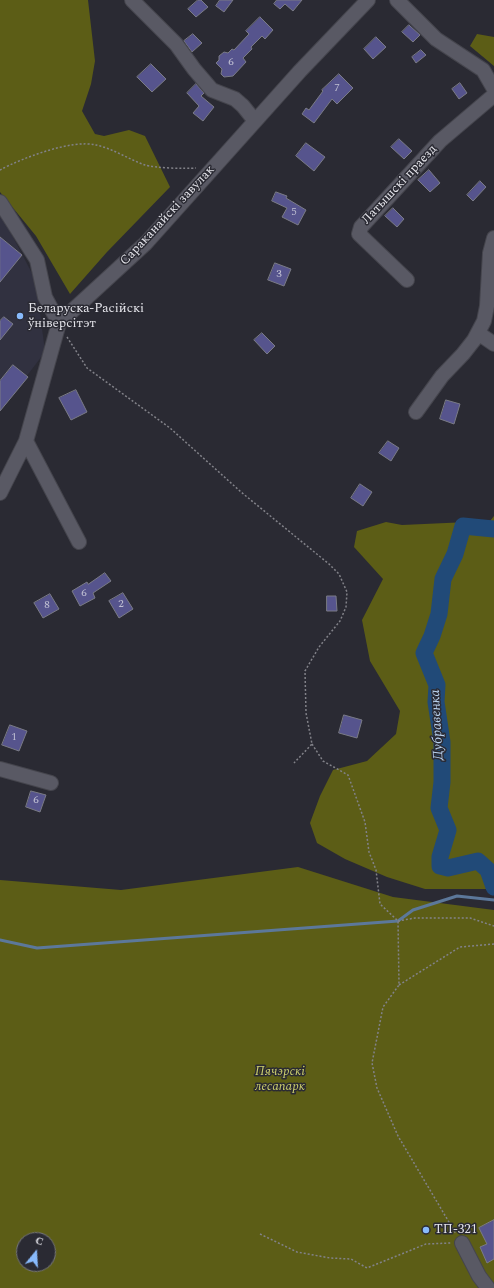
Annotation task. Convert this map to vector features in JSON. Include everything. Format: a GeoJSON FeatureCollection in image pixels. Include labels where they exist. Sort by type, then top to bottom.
{"type":"FeatureCollection","features":[{"type":"Feature","properties":{"kind":"street"},"geometry":{"type":"LineString","coordinates":[[132,0],[176,44],[194,69],[212,90],[236,100],[255,121]]}},
{"type":"Feature","properties":{"kind":"street","name":"Сараканайскі завулак"},"geometry":{"type":"LineString","coordinates":[[59,323],[146,243],[300,71],[368,0]]}},
{"type":"Feature","properties":{"kind":"street"},"geometry":{"type":"LineString","coordinates":[[398,0],[436,39],[483,70],[494,89]]}},
{"type":"Feature","properties":{"kind":"street","name":"Латышскі праезд"},"geometry":{"type":"LineString","coordinates":[[407,280],[359,234],[360,227],[440,140],[494,95]]}},
{"type":"Feature","properties":{"kind":"street"},"geometry":{"type":"LineString","coordinates":[[0,202],[37,260],[45,297],[59,323],[26,441],[0,494]]}},
{"type":"Feature","properties":{"kind":"street"},"geometry":{"type":"LineString","coordinates":[[416,412],[442,376],[463,354],[478,333],[484,321],[491,293],[490,253],[494,238]]}},
{"type":"Feature","properties":{"kind":"street"},"geometry":{"type":"LineString","coordinates":[[478,333],[494,344]]}},
{"type":"Feature","properties":{"kind":"street"},"geometry":{"type":"LineString","coordinates":[[26,441],[79,542]]}},
{"type":"Feature","properties":{"kind":"street"},"geometry":{"type":"LineString","coordinates":[[0,769],[51,782]]}},
{"type":"Feature","properties":{"kind":"street"},"geometry":{"type":"LineString","coordinates":[[462,1243],[479,1276],[488,1288]]}},
{"type":"Feature","properties":{"kind":"path"},"geometry":{"type":"LineString","coordinates":[[0,170],[11,164],[56,148],[85,144],[95,144],[120,152],[146,165],[188,169],[214,166]]}},
{"type":"Feature","properties":{"kind":"path"},"geometry":{"type":"LineString","coordinates":[[59,323],[87,368],[170,428],[241,492],[329,564],[339,574],[347,592],[346,607],[340,621],[319,647],[305,671],[306,713],[312,744],[323,761],[348,775],[365,822],[369,852],[376,870],[380,904],[398,921],[399,985]]}},
{"type":"Feature","properties":{"kind":"path"},"geometry":{"type":"LineString","coordinates":[[294,763],[312,744]]}},
{"type":"Feature","properties":{"kind":"path"},"geometry":{"type":"LineString","coordinates":[[398,921],[415,918],[470,918],[494,926]]}},
{"type":"Feature","properties":{"kind":"path"},"geometry":{"type":"LineString","coordinates":[[260,1234],[297,1252],[330,1258],[351,1259],[367,1268],[426,1244],[462,1243],[398,1136],[377,1088],[372,1062],[383,1007],[399,985],[460,947],[494,944]]}},
{"type":"Feature","properties":{"kind":"shaded area","name":"Беларуска-Расійскі ўніверсітэт"},"geometry":{"type":"Polygon","coordinates":[[[0,212],[36,281],[45,352],[0,411],[0,212]]]}},
{"type":"Feature","properties":{"kind":"green space"},"geometry":{"type":"Polygon","coordinates":[[[0,0],[88,0],[95,61],[91,84],[82,111],[95,134],[104,136],[129,130],[145,136],[170,187],[107,252],[70,294],[36,236],[0,192],[0,0]]]}},
{"type":"Feature","properties":{"kind":"green space"},"geometry":{"type":"Polygon","coordinates":[[[477,34],[494,37],[494,66],[470,46],[477,34]]]}},
{"type":"Feature","properties":{"kind":"green space"},"geometry":{"type":"Polygon","coordinates":[[[494,516],[494,889],[425,889],[387,877],[345,859],[317,843],[310,823],[320,796],[333,770],[367,761],[396,734],[400,711],[370,661],[362,620],[383,579],[354,547],[357,531],[386,522],[402,525],[490,521],[494,516]]]}},
{"type":"Feature","properties":{"kind":"green space","name":"Пячэрскі лесапарк"},"geometry":{"type":"Polygon","coordinates":[[[298,867],[393,897],[494,910],[494,1288],[0,1288],[0,880],[121,890],[298,867]]]}},
{"type":"Feature","properties":{"kind":"building"},"geometry":{"type":"Polygon","coordinates":[[[198,0],[201,0],[208,7],[196,17],[188,9],[198,0]]]}},
{"type":"Feature","properties":{"kind":"building"},"geometry":{"type":"Polygon","coordinates":[[[220,0],[233,0],[224,12],[216,6],[220,0]]]}},
{"type":"Feature","properties":{"kind":"building"},"geometry":{"type":"Polygon","coordinates":[[[277,0],[302,0],[293,11],[285,4],[280,9],[274,4],[277,0]]]}},
{"type":"Feature","properties":{"kind":"building"},"geometry":{"type":"Polygon","coordinates":[[[260,17],[273,30],[265,39],[262,36],[251,47],[252,49],[243,58],[246,62],[233,76],[224,77],[221,74],[222,69],[216,63],[219,60],[219,56],[224,52],[228,53],[232,49],[234,50],[249,34],[246,31],[260,17]]]}},
{"type":"Feature","properties":{"kind":"building"},"geometry":{"type":"Polygon","coordinates":[[[409,25],[420,35],[413,42],[402,32],[409,25]]]}},
{"type":"Feature","properties":{"kind":"building"},"geometry":{"type":"Polygon","coordinates":[[[193,34],[202,43],[192,52],[184,41],[193,34]]]}},
{"type":"Feature","properties":{"kind":"building"},"geometry":{"type":"Polygon","coordinates":[[[376,37],[386,47],[373,59],[364,49],[376,37]]]}},
{"type":"Feature","properties":{"kind":"building"},"geometry":{"type":"Polygon","coordinates":[[[421,50],[426,55],[416,63],[412,57],[421,50]]]}},
{"type":"Feature","properties":{"kind":"building"},"geometry":{"type":"Polygon","coordinates":[[[151,64],[166,79],[152,92],[137,77],[151,64]]]}},
{"type":"Feature","properties":{"kind":"building"},"geometry":{"type":"Polygon","coordinates":[[[339,74],[353,88],[337,104],[332,99],[314,123],[302,114],[306,108],[309,110],[323,91],[322,90],[339,74]]]}},
{"type":"Feature","properties":{"kind":"building"},"geometry":{"type":"Polygon","coordinates":[[[460,83],[467,93],[459,99],[452,89],[460,83]]]}},
{"type":"Feature","properties":{"kind":"building"},"geometry":{"type":"Polygon","coordinates":[[[196,84],[204,93],[201,96],[214,107],[203,121],[193,113],[199,106],[187,93],[196,84]]]}},
{"type":"Feature","properties":{"kind":"building"},"geometry":{"type":"Polygon","coordinates":[[[399,139],[412,151],[404,159],[391,147],[399,139]]]}},
{"type":"Feature","properties":{"kind":"building"},"geometry":{"type":"Polygon","coordinates":[[[306,143],[325,157],[314,171],[296,156],[306,143]]]}},
{"type":"Feature","properties":{"kind":"building"},"geometry":{"type":"Polygon","coordinates":[[[429,170],[440,183],[430,192],[418,180],[429,170]]]}},
{"type":"Feature","properties":{"kind":"building"},"geometry":{"type":"Polygon","coordinates":[[[480,181],[486,187],[473,201],[467,195],[480,181]]]}},
{"type":"Feature","properties":{"kind":"building"},"geometry":{"type":"Polygon","coordinates":[[[276,192],[287,196],[286,198],[306,210],[298,225],[282,217],[287,208],[272,201],[276,192]]]}},
{"type":"Feature","properties":{"kind":"building"},"geometry":{"type":"Polygon","coordinates":[[[393,208],[404,219],[397,227],[385,216],[393,208]]]}},
{"type":"Feature","properties":{"kind":"building"},"geometry":{"type":"Polygon","coordinates":[[[0,237],[22,255],[0,282],[0,237]]]}},
{"type":"Feature","properties":{"kind":"building"},"geometry":{"type":"Polygon","coordinates":[[[275,263],[291,269],[284,286],[268,280],[275,263]]]}},
{"type":"Feature","properties":{"kind":"building"},"geometry":{"type":"Polygon","coordinates":[[[4,317],[13,324],[0,340],[0,321],[4,317]]]}},
{"type":"Feature","properties":{"kind":"building"},"geometry":{"type":"Polygon","coordinates":[[[262,333],[275,346],[267,354],[254,340],[262,333]]]}},
{"type":"Feature","properties":{"kind":"building"},"geometry":{"type":"Polygon","coordinates":[[[13,365],[28,377],[0,411],[0,381],[13,365]]]}},
{"type":"Feature","properties":{"kind":"building"},"geometry":{"type":"Polygon","coordinates":[[[76,390],[87,412],[71,420],[59,398],[76,390]]]}},
{"type":"Feature","properties":{"kind":"building"},"geometry":{"type":"Polygon","coordinates":[[[446,400],[460,404],[454,424],[440,419],[446,400]]]}},
{"type":"Feature","properties":{"kind":"building"},"geometry":{"type":"Polygon","coordinates":[[[388,441],[399,448],[391,461],[379,453],[388,441]]]}},
{"type":"Feature","properties":{"kind":"building"},"geometry":{"type":"Polygon","coordinates":[[[360,484],[372,492],[363,506],[351,498],[360,484]]]}},
{"type":"Feature","properties":{"kind":"building"},"geometry":{"type":"Polygon","coordinates":[[[105,573],[111,581],[93,593],[95,598],[80,606],[72,591],[87,582],[88,584],[105,573]]]}},
{"type":"Feature","properties":{"kind":"building"},"geometry":{"type":"Polygon","coordinates":[[[123,593],[133,609],[119,618],[109,601],[123,593]]]}},
{"type":"Feature","properties":{"kind":"building"},"geometry":{"type":"Polygon","coordinates":[[[50,594],[59,609],[43,618],[34,603],[50,594]]]}},
{"type":"Feature","properties":{"kind":"building"},"geometry":{"type":"Polygon","coordinates":[[[327,596],[336,596],[337,611],[327,611],[327,596]]]}},
{"type":"Feature","properties":{"kind":"building"},"geometry":{"type":"Polygon","coordinates":[[[344,715],[362,720],[357,738],[339,733],[344,715]]]}},
{"type":"Feature","properties":{"kind":"building"},"geometry":{"type":"Polygon","coordinates":[[[10,725],[27,731],[19,751],[2,745],[10,725]]]}},
{"type":"Feature","properties":{"kind":"building"},"geometry":{"type":"Polygon","coordinates":[[[31,791],[46,795],[40,812],[26,807],[31,791]]]}},
{"type":"Feature","properties":{"kind":"building"},"geometry":{"type":"Polygon","coordinates":[[[494,1220],[494,1259],[487,1263],[480,1247],[487,1244],[479,1228],[494,1220]]]}},
{"type":"Feature","properties":{"kind":"waterway","name":"Дубравенка"},"geometry":{"type":"LineString","coordinates":[[494,529],[463,526],[455,554],[443,579],[439,614],[432,636],[424,653],[437,685],[436,702],[442,742],[442,782],[439,808],[448,830],[440,857],[440,866],[448,868],[478,861],[488,870],[494,887]]}},
{"type":"Feature","properties":{"kind":"waterway"},"geometry":{"type":"LineString","coordinates":[[0,940],[37,948],[398,921],[413,910],[457,896],[494,900]]}},
{"type":"Feature","properties":{"kind":"place","name":"Беларуска-Расійскі ўніверсітэт"},"geometry":{"type":"Point","coordinates":[20,316]}},
{"type":"Feature","properties":{"kind":"place","name":"ТП-321"},"geometry":{"type":"Point","coordinates":[426,1230]}}]}
